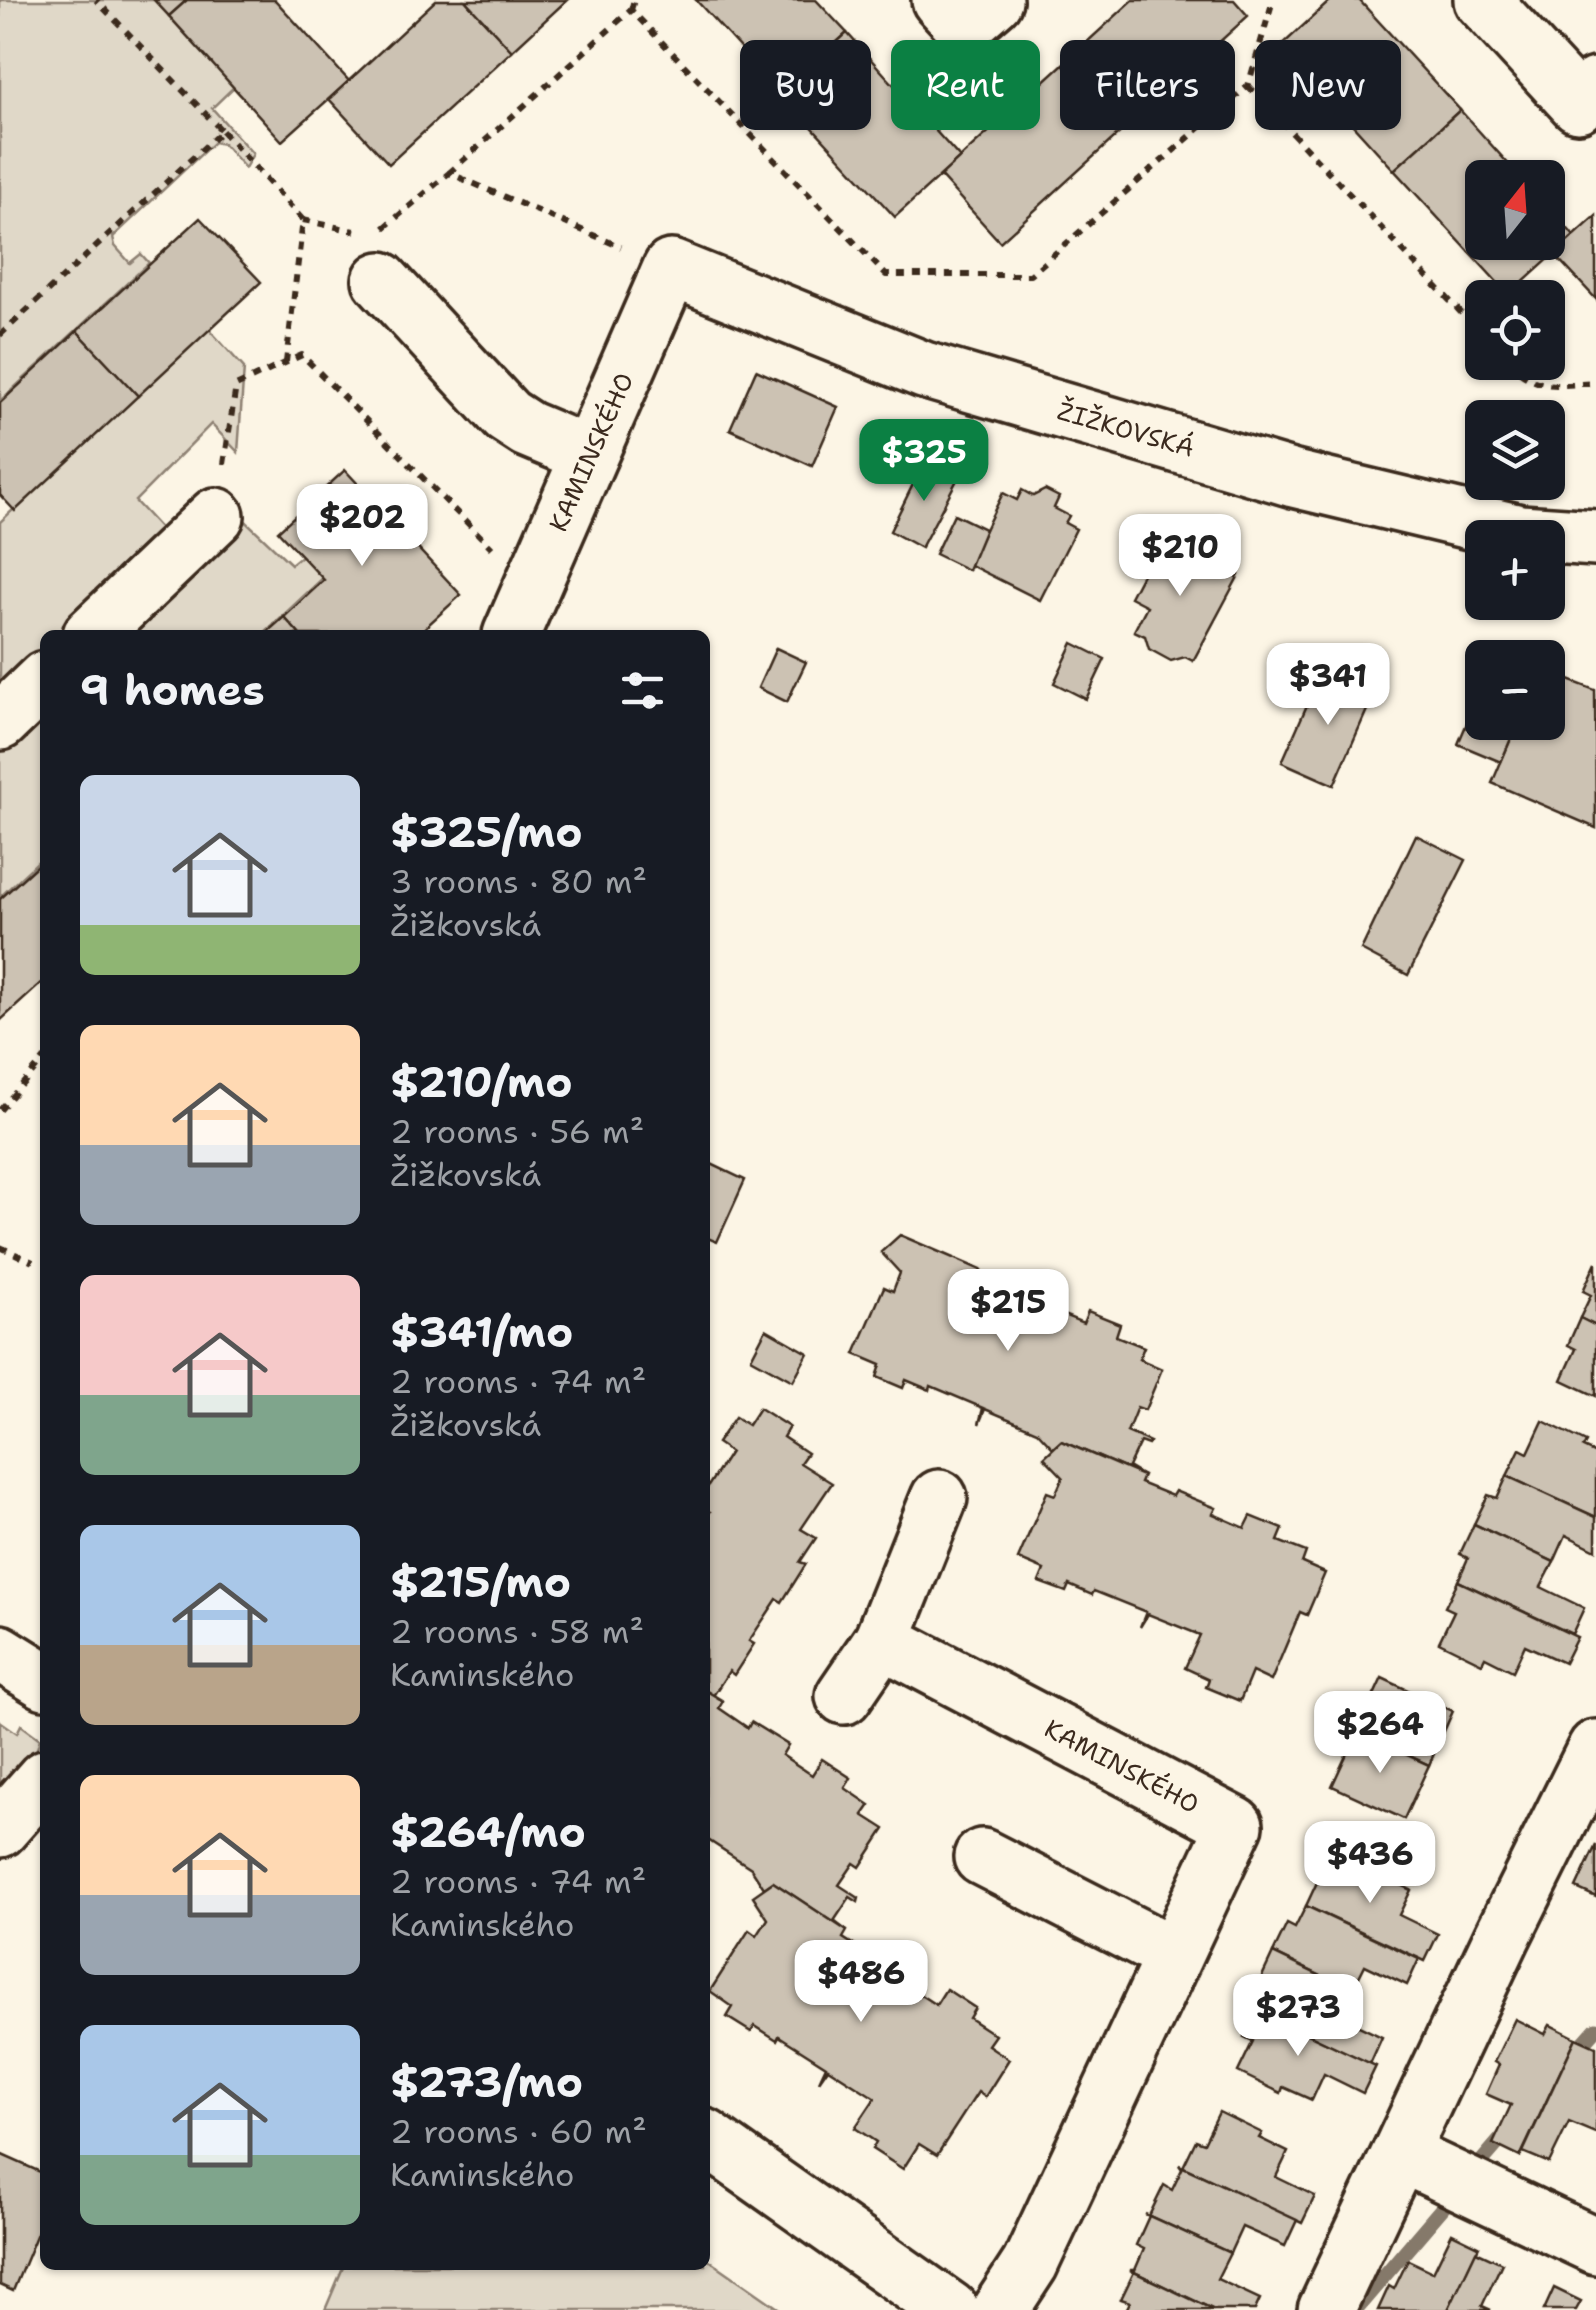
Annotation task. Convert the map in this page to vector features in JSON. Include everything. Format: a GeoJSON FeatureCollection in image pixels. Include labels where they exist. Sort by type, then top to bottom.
{"type":"FeatureCollection","features":[{"type":"Feature","properties":{"kind":"street"},"geometry":{"type":"LineString","coordinates":[[940,0],[964,26],[994,0]]}},
{"type":"Feature","properties":{"kind":"street"},"geometry":{"type":"LineString","coordinates":[[1482,0],[1578,104],[1596,86]]}},
{"type":"Feature","properties":{"kind":"street"},"geometry":{"type":"LineString","coordinates":[[373,250],[507,416],[527,429],[589,455]]}},
{"type":"Feature","properties":{"kind":"street","name":"KAMINSKÉHO"},"geometry":{"type":"LineString","coordinates":[[521,612],[671,268]]}},
{"type":"Feature","properties":{"kind":"street","name":"ŽIŽKOVSKÁ"},"geometry":{"type":"LineString","coordinates":[[671,268],[924,370],[1276,474],[1520,533],[1596,538]]}},
{"type":"Feature","properties":{"kind":"street"},"geometry":{"type":"LineString","coordinates":[[96,630],[216,516]]}},
{"type":"Feature","properties":{"kind":"street"},"geometry":{"type":"LineString","coordinates":[[0,722],[40,684]]}},
{"type":"Feature","properties":{"kind":"street"},"geometry":{"type":"LineString","coordinates":[[844,1696],[882,1640],[939,1498]]}},
{"type":"Feature","properties":{"kind":"street","name":"KAMINSKÉHO"},"geometry":{"type":"LineString","coordinates":[[882,1640],[1236,1825],[1030,2264],[1000,2310]]}},
{"type":"Feature","properties":{"kind":"street"},"geometry":{"type":"LineString","coordinates":[[0,1653],[40,1678]]}},
{"type":"Feature","properties":{"kind":"street"},"geometry":{"type":"LineString","coordinates":[[1326,2310],[1596,1748]]}},
{"type":"Feature","properties":{"kind":"street"},"geometry":{"type":"LineString","coordinates":[[0,1829],[40,1784]]}},
{"type":"Feature","properties":{"kind":"street"},"geometry":{"type":"LineString","coordinates":[[982,1857],[1172,1955]]}},
{"type":"Feature","properties":{"kind":"street"},"geometry":{"type":"LineString","coordinates":[[710,2141],[950,2310]]}},
{"type":"Feature","properties":{"kind":"street"},"geometry":{"type":"LineString","coordinates":[[1401,2154],[1596,2246]]}},
{"type":"Feature","properties":{"kind":"path"},"geometry":{"type":"LineString","coordinates":[[96,0],[303,220],[373,250],[448,172],[632,10],[634,0]]}},
{"type":"Feature","properties":{"kind":"path"},"geometry":{"type":"LineString","coordinates":[[632,10],[886,275],[1030,275],[1248,86],[1273,0]]}},
{"type":"Feature","properties":{"kind":"path"},"geometry":{"type":"LineString","coordinates":[[1248,86],[1465,317]]}},
{"type":"Feature","properties":{"kind":"path"},"geometry":{"type":"LineString","coordinates":[[0,335],[222,131]]}},
{"type":"Feature","properties":{"kind":"path"},"geometry":{"type":"LineString","coordinates":[[448,172],[671,268]]}},
{"type":"Feature","properties":{"kind":"path"},"geometry":{"type":"LineString","coordinates":[[286,364],[303,220]]}},
{"type":"Feature","properties":{"kind":"path"},"geometry":{"type":"LineString","coordinates":[[216,516],[236,386],[302,356],[521,612]]}},
{"type":"Feature","properties":{"kind":"path"},"geometry":{"type":"LineString","coordinates":[[1531,380],[1542,386],[1596,383]]}},
{"type":"Feature","properties":{"kind":"path"},"geometry":{"type":"LineString","coordinates":[[0,1110],[40,1064]]}},
{"type":"Feature","properties":{"kind":"path"},"geometry":{"type":"LineString","coordinates":[[0,1247],[33,1262]]}},
{"type":"Feature","properties":{"kind":"shaded area"},"geometry":{"type":"Polygon","coordinates":[[[0,0],[154,0],[234,87],[212,108],[253,154],[245,168],[223,144],[214,142],[113,237],[115,246],[130,263],[141,254],[149,263],[0,401],[0,0]]]}},
{"type":"Feature","properties":{"kind":"shaded area"},"geometry":{"type":"Polygon","coordinates":[[[208,328],[244,368],[238,452],[211,424],[135,501],[168,537],[65,630],[40,630],[40,653],[0,689],[0,522],[208,328]]]}},
{"type":"Feature","properties":{"kind":"shaded area"},"geometry":{"type":"Polygon","coordinates":[[[234,510],[291,564],[302,555],[323,578],[267,630],[125,630],[234,510]]]}},
{"type":"Feature","properties":{"kind":"shaded area"},"geometry":{"type":"Polygon","coordinates":[[[40,711],[40,860],[0,897],[0,749],[40,711]]]}},
{"type":"Feature","properties":{"kind":"shaded area"},"geometry":{"type":"Polygon","coordinates":[[[0,1721],[17,1733],[21,1725],[40,1739],[36,1752],[0,1796],[0,1721]]]}},
{"type":"Feature","properties":{"kind":"shaded area"},"geometry":{"type":"Polygon","coordinates":[[[710,2260],[781,2310],[325,2310],[342,2270],[710,2270],[710,2260]]]}},
{"type":"Feature","properties":{"kind":"building"},"geometry":{"type":"Polygon","coordinates":[[[154,0],[187,0],[169,16],[154,0]]]}},
{"type":"Feature","properties":{"kind":"building"},"geometry":{"type":"Polygon","coordinates":[[[187,0],[275,0],[349,81],[282,141],[169,16],[187,0]]]}},
{"type":"Feature","properties":{"kind":"building"},"geometry":{"type":"Polygon","coordinates":[[[436,0],[465,0],[512,51],[389,164],[329,99],[436,0]]]}},
{"type":"Feature","properties":{"kind":"building"},"geometry":{"type":"Polygon","coordinates":[[[465,0],[567,0],[512,51],[465,0]]]}},
{"type":"Feature","properties":{"kind":"building"},"geometry":{"type":"Polygon","coordinates":[[[696,0],[816,0],[847,33],[839,40],[740,40],[740,48],[696,0]]]}},
{"type":"Feature","properties":{"kind":"building"},"geometry":{"type":"Polygon","coordinates":[[[1133,0],[1234,0],[1248,16],[1222,40],[1089,40],[1133,0]]]}},
{"type":"Feature","properties":{"kind":"building"},"geometry":{"type":"Polygon","coordinates":[[[1331,0],[1359,0],[1396,40],[1288,40],[1331,0]]]}},
{"type":"Feature","properties":{"kind":"building"},"geometry":{"type":"Polygon","coordinates":[[[1401,46],[1460,110],[1394,170],[1358,130],[1401,130],[1401,46]]]}},
{"type":"Feature","properties":{"kind":"building"},"geometry":{"type":"Polygon","coordinates":[[[871,60],[891,82],[891,130],[935,130],[960,158],[895,217],[815,130],[871,130],[871,60]]]}},
{"type":"Feature","properties":{"kind":"building"},"geometry":{"type":"Polygon","coordinates":[[[1060,67],[1060,130],[1123,130],[1000,242],[940,176],[991,130],[1040,130],[1040,85],[1060,67]]]}},
{"type":"Feature","properties":{"kind":"building"},"geometry":{"type":"Polygon","coordinates":[[[1460,110],[1505,160],[1465,160],[1465,247],[1394,170],[1460,110]]]}},
{"type":"Feature","properties":{"kind":"building"},"geometry":{"type":"Polygon","coordinates":[[[1596,216],[1596,299],[1560,260],[1565,260],[1565,244],[1596,216]]]}},
{"type":"Feature","properties":{"kind":"building"},"geometry":{"type":"Polygon","coordinates":[[[200,218],[261,282],[138,396],[77,331],[200,218]]]}},
{"type":"Feature","properties":{"kind":"building"},"geometry":{"type":"Polygon","coordinates":[[[1565,226],[1574,236],[1565,244],[1565,226]]]}},
{"type":"Feature","properties":{"kind":"building"},"geometry":{"type":"Polygon","coordinates":[[[1477,260],[1548,260],[1526,280],[1495,280],[1477,260]]]}},
{"type":"Feature","properties":{"kind":"building"},"geometry":{"type":"Polygon","coordinates":[[[77,331],[138,396],[15,511],[0,495],[0,403],[77,331]]]}},
{"type":"Feature","properties":{"kind":"building"},"geometry":{"type":"Polygon","coordinates":[[[756,370],[838,407],[812,466],[730,429],[756,370]]]}},
{"type":"Feature","properties":{"kind":"building"},"geometry":{"type":"Polygon","coordinates":[[[925,460],[958,478],[921,548],[890,531],[925,460]]]}},
{"type":"Feature","properties":{"kind":"building"},"geometry":{"type":"Polygon","coordinates":[[[345,470],[461,595],[422,630],[296,630],[284,617],[324,580],[278,531],[345,470]]]}},
{"type":"Feature","properties":{"kind":"building"},"geometry":{"type":"Polygon","coordinates":[[[1022,490],[1033,496],[1045,490],[1059,497],[1054,508],[1069,516],[1065,523],[1076,529],[1040,600],[968,564],[1003,493],[1017,500],[1022,490]]]}},
{"type":"Feature","properties":{"kind":"building"},"geometry":{"type":"Polygon","coordinates":[[[954,514],[985,529],[968,570],[935,554],[954,514]]]}},
{"type":"Feature","properties":{"kind":"building"},"geometry":{"type":"Polygon","coordinates":[[[1163,534],[1239,575],[1193,661],[1185,657],[1171,661],[1149,649],[1145,636],[1134,631],[1147,606],[1130,597],[1163,534]]]}},
{"type":"Feature","properties":{"kind":"building"},"geometry":{"type":"Polygon","coordinates":[[[284,617],[296,630],[270,630],[284,617]]]}},
{"type":"Feature","properties":{"kind":"building"},"geometry":{"type":"Polygon","coordinates":[[[1073,643],[1105,659],[1086,699],[1054,683],[1073,643]]]}},
{"type":"Feature","properties":{"kind":"building"},"geometry":{"type":"Polygon","coordinates":[[[776,648],[806,662],[787,702],[758,688],[776,648]]]}},
{"type":"Feature","properties":{"kind":"building"},"geometry":{"type":"Polygon","coordinates":[[[1322,671],[1374,694],[1334,785],[1282,762],[1322,671]]]}},
{"type":"Feature","properties":{"kind":"building"},"geometry":{"type":"Polygon","coordinates":[[[1565,679],[1595,690],[1596,828],[1492,783],[1510,740],[1565,740],[1565,679]]]}},
{"type":"Feature","properties":{"kind":"building"},"geometry":{"type":"Polygon","coordinates":[[[1465,728],[1465,740],[1510,740],[1501,762],[1458,744],[1465,728]]]}},
{"type":"Feature","properties":{"kind":"building"},"geometry":{"type":"Polygon","coordinates":[[[1416,835],[1466,860],[1408,975],[1361,950],[1416,835]]]}},
{"type":"Feature","properties":{"kind":"building"},"geometry":{"type":"Polygon","coordinates":[[[40,863],[40,985],[0,1021],[0,899],[40,863]]]}},
{"type":"Feature","properties":{"kind":"building"},"geometry":{"type":"Polygon","coordinates":[[[710,1163],[745,1180],[717,1242],[710,1239],[710,1163]]]}},
{"type":"Feature","properties":{"kind":"building"},"geometry":{"type":"Polygon","coordinates":[[[900,1235],[981,1270],[978,1278],[1010,1292],[1013,1286],[1053,1304],[1051,1310],[1083,1323],[1088,1311],[1120,1324],[1116,1336],[1144,1347],[1139,1359],[1162,1369],[1145,1410],[1137,1407],[1127,1432],[1150,1442],[1140,1442],[1128,1467],[1143,1476],[1061,1441],[1053,1448],[1037,1431],[985,1409],[979,1424],[983,1408],[931,1386],[930,1390],[906,1380],[903,1388],[877,1377],[881,1365],[855,1354],[884,1287],[893,1291],[900,1273],[881,1252],[900,1235]]]}},
{"type":"Feature","properties":{"kind":"building"},"geometry":{"type":"Polygon","coordinates":[[[1596,1262],[1596,1326],[1580,1318],[1591,1295],[1583,1291],[1596,1262]]]}},
{"type":"Feature","properties":{"kind":"building"},"geometry":{"type":"Polygon","coordinates":[[[1580,1318],[1596,1326],[1596,1396],[1562,1380],[1576,1349],[1568,1345],[1580,1318]]]}},
{"type":"Feature","properties":{"kind":"building"},"geometry":{"type":"Polygon","coordinates":[[[766,1329],[808,1353],[793,1381],[751,1358],[766,1329]]]}},
{"type":"Feature","properties":{"kind":"building"},"geometry":{"type":"Polygon","coordinates":[[[759,1408],[789,1427],[783,1437],[807,1453],[800,1463],[832,1483],[801,1529],[816,1538],[800,1562],[806,1564],[782,1602],[777,1599],[749,1641],[754,1644],[734,1675],[729,1671],[713,1696],[710,1483],[730,1452],[717,1443],[735,1417],[748,1425],[759,1408]]]}},
{"type":"Feature","properties":{"kind":"building"},"geometry":{"type":"Polygon","coordinates":[[[1543,1421],[1586,1442],[1583,1448],[1596,1454],[1596,1517],[1507,1476],[1520,1449],[1528,1453],[1543,1421]]]}},
{"type":"Feature","properties":{"kind":"building"},"geometry":{"type":"Polygon","coordinates":[[[1061,1441],[1143,1476],[1140,1483],[1172,1496],[1175,1491],[1216,1508],[1213,1514],[1245,1528],[1251,1516],[1283,1529],[1278,1541],[1306,1552],[1302,1563],[1325,1573],[1307,1615],[1300,1612],[1271,1681],[1252,1672],[1240,1701],[1206,1687],[1209,1679],[1185,1668],[1200,1635],[1148,1614],[1140,1627],[1146,1612],[1094,1591],[1092,1595],[1069,1585],[1066,1592],[1039,1582],[1044,1570],[1018,1559],[1047,1492],[1055,1495],[1063,1477],[1044,1457],[1061,1441]]]}},
{"type":"Feature","properties":{"kind":"building"},"geometry":{"type":"Polygon","coordinates":[[[1507,1476],[1596,1517],[1596,1550],[1566,1535],[1554,1562],[1474,1524],[1488,1495],[1497,1498],[1507,1476]]]}},
{"type":"Feature","properties":{"kind":"building"},"geometry":{"type":"Polygon","coordinates":[[[1474,1524],[1554,1562],[1541,1587],[1584,1608],[1572,1634],[1458,1581],[1468,1558],[1460,1554],[1474,1524]]]}},
{"type":"Feature","properties":{"kind":"building"},"geometry":{"type":"Polygon","coordinates":[[[1458,1581],[1577,1637],[1564,1663],[1525,1645],[1513,1671],[1485,1657],[1482,1663],[1439,1642],[1454,1611],[1445,1607],[1458,1581]]]}},
{"type":"Feature","properties":{"kind":"building"},"geometry":{"type":"Polygon","coordinates":[[[1382,1678],[1453,1711],[1429,1765],[1357,1732],[1382,1678]]]}},
{"type":"Feature","properties":{"kind":"building"},"geometry":{"type":"Polygon","coordinates":[[[710,1693],[723,1701],[719,1708],[748,1728],[751,1722],[788,1745],[782,1755],[812,1775],[822,1759],[851,1778],[845,1788],[870,1805],[863,1815],[885,1829],[860,1867],[854,1863],[839,1885],[859,1898],[858,1902],[850,1897],[834,1921],[847,1931],[773,1882],[764,1888],[751,1868],[710,1841],[710,1693]]]}},
{"type":"Feature","properties":{"kind":"building"},"geometry":{"type":"Polygon","coordinates":[[[1357,1732],[1429,1765],[1404,1819],[1332,1786],[1357,1732]]]}},
{"type":"Feature","properties":{"kind":"building"},"geometry":{"type":"Polygon","coordinates":[[[1596,1845],[1596,1897],[1576,1888],[1596,1845]]]}},
{"type":"Feature","properties":{"kind":"building"},"geometry":{"type":"Polygon","coordinates":[[[1342,1851],[1411,1890],[1399,1915],[1438,1934],[1425,1961],[1306,1906],[1319,1878],[1327,1882],[1342,1851]]]}},
{"type":"Feature","properties":{"kind":"building"},"geometry":{"type":"Polygon","coordinates":[[[773,1882],[847,1931],[843,1938],[873,1957],[876,1952],[913,1976],[907,1986],[936,2005],[946,1989],[975,2008],[969,2018],[995,2035],[988,2045],[1009,2059],[985,2097],[978,2092],[937,2155],[919,2144],[903,2169],[872,2149],[876,2142],[855,2128],[875,2098],[828,2068],[819,2081],[826,2066],[779,2036],[777,2040],[755,2026],[751,2032],[727,2017],[733,2007],[710,1991],[749,1930],[757,1936],[768,1919],[753,1896],[773,1882]]]}},
{"type":"Feature","properties":{"kind":"building"},"geometry":{"type":"Polygon","coordinates":[[[1306,1906],[1419,1959],[1407,1985],[1365,1965],[1352,1991],[1273,1953],[1287,1924],[1295,1928],[1306,1906]]]}},
{"type":"Feature","properties":{"kind":"building"},"geometry":{"type":"Polygon","coordinates":[[[1273,1953],[1352,1991],[1340,2017],[1382,2037],[1370,2064],[1257,2010],[1267,1987],[1259,1983],[1273,1953]]]}},
{"type":"Feature","properties":{"kind":"building"},"geometry":{"type":"Polygon","coordinates":[[[1257,2010],[1376,2066],[1363,2093],[1324,2074],[1312,2100],[1283,2087],[1281,2093],[1238,2072],[1253,2041],[1244,2037],[1257,2010]]]}},
{"type":"Feature","properties":{"kind":"building"},"geometry":{"type":"Polygon","coordinates":[[[1515,2019],[1545,2034],[1550,2025],[1576,2038],[1520,2157],[1493,2144],[1511,2105],[1486,2094],[1499,2065],[1494,2062],[1515,2019]]]}},
{"type":"Feature","properties":{"kind":"building"},"geometry":{"type":"Polygon","coordinates":[[[1576,2038],[1596,2047],[1596,2131],[1569,2122],[1549,2163],[1523,2152],[1576,2038]]]}},
{"type":"Feature","properties":{"kind":"building"},"geometry":{"type":"Polygon","coordinates":[[[1219,2112],[1262,2133],[1259,2138],[1288,2152],[1276,2177],[1315,2196],[1302,2223],[1183,2167],[1196,2140],[1204,2143],[1219,2112]]]}},
{"type":"Feature","properties":{"kind":"building"},"geometry":{"type":"Polygon","coordinates":[[[0,2154],[40,2172],[40,2226],[13,2291],[0,2285],[0,2154]]]}},
{"type":"Feature","properties":{"kind":"building"},"geometry":{"type":"Polygon","coordinates":[[[1179,2165],[1297,2220],[1285,2246],[1242,2227],[1230,2253],[1149,2216],[1164,2185],[1172,2190],[1182,2169],[1179,2165]]]}},
{"type":"Feature","properties":{"kind":"building"},"geometry":{"type":"Polygon","coordinates":[[[1145,2214],[1230,2253],[1217,2279],[1260,2299],[1255,2310],[1214,2310],[1130,2270],[1135,2270],[1144,2249],[1136,2245],[1149,2216],[1145,2214]]]}},
{"type":"Feature","properties":{"kind":"building"},"geometry":{"type":"Polygon","coordinates":[[[1452,2233],[1479,2246],[1448,2310],[1378,2310],[1408,2260],[1433,2272],[1452,2233]]]}},
{"type":"Feature","properties":{"kind":"building"},"geometry":{"type":"Polygon","coordinates":[[[1476,2251],[1502,2263],[1482,2306],[1491,2310],[1448,2310],[1476,2251]]]}},
{"type":"Feature","properties":{"kind":"building"},"geometry":{"type":"Polygon","coordinates":[[[1134,2272],[1214,2310],[1126,2310],[1130,2302],[1121,2299],[1134,2272]]]}},
{"type":"Feature","properties":{"kind":"building"},"geometry":{"type":"Polygon","coordinates":[[[1554,2288],[1581,2301],[1576,2310],[1544,2310],[1554,2288]]]}},
{"type":"Feature","properties":{"kind":"waterway"},"geometry":{"type":"LineString","coordinates":[[1572,2056],[1596,2029]]}},
{"type":"Feature","properties":{"kind":"waterway"},"geometry":{"type":"LineString","coordinates":[[1471,2174],[1508,2131]]}},
{"type":"Feature","properties":{"kind":"waterway"},"geometry":{"type":"LineString","coordinates":[[1355,2310],[1456,2192]]}}]}
